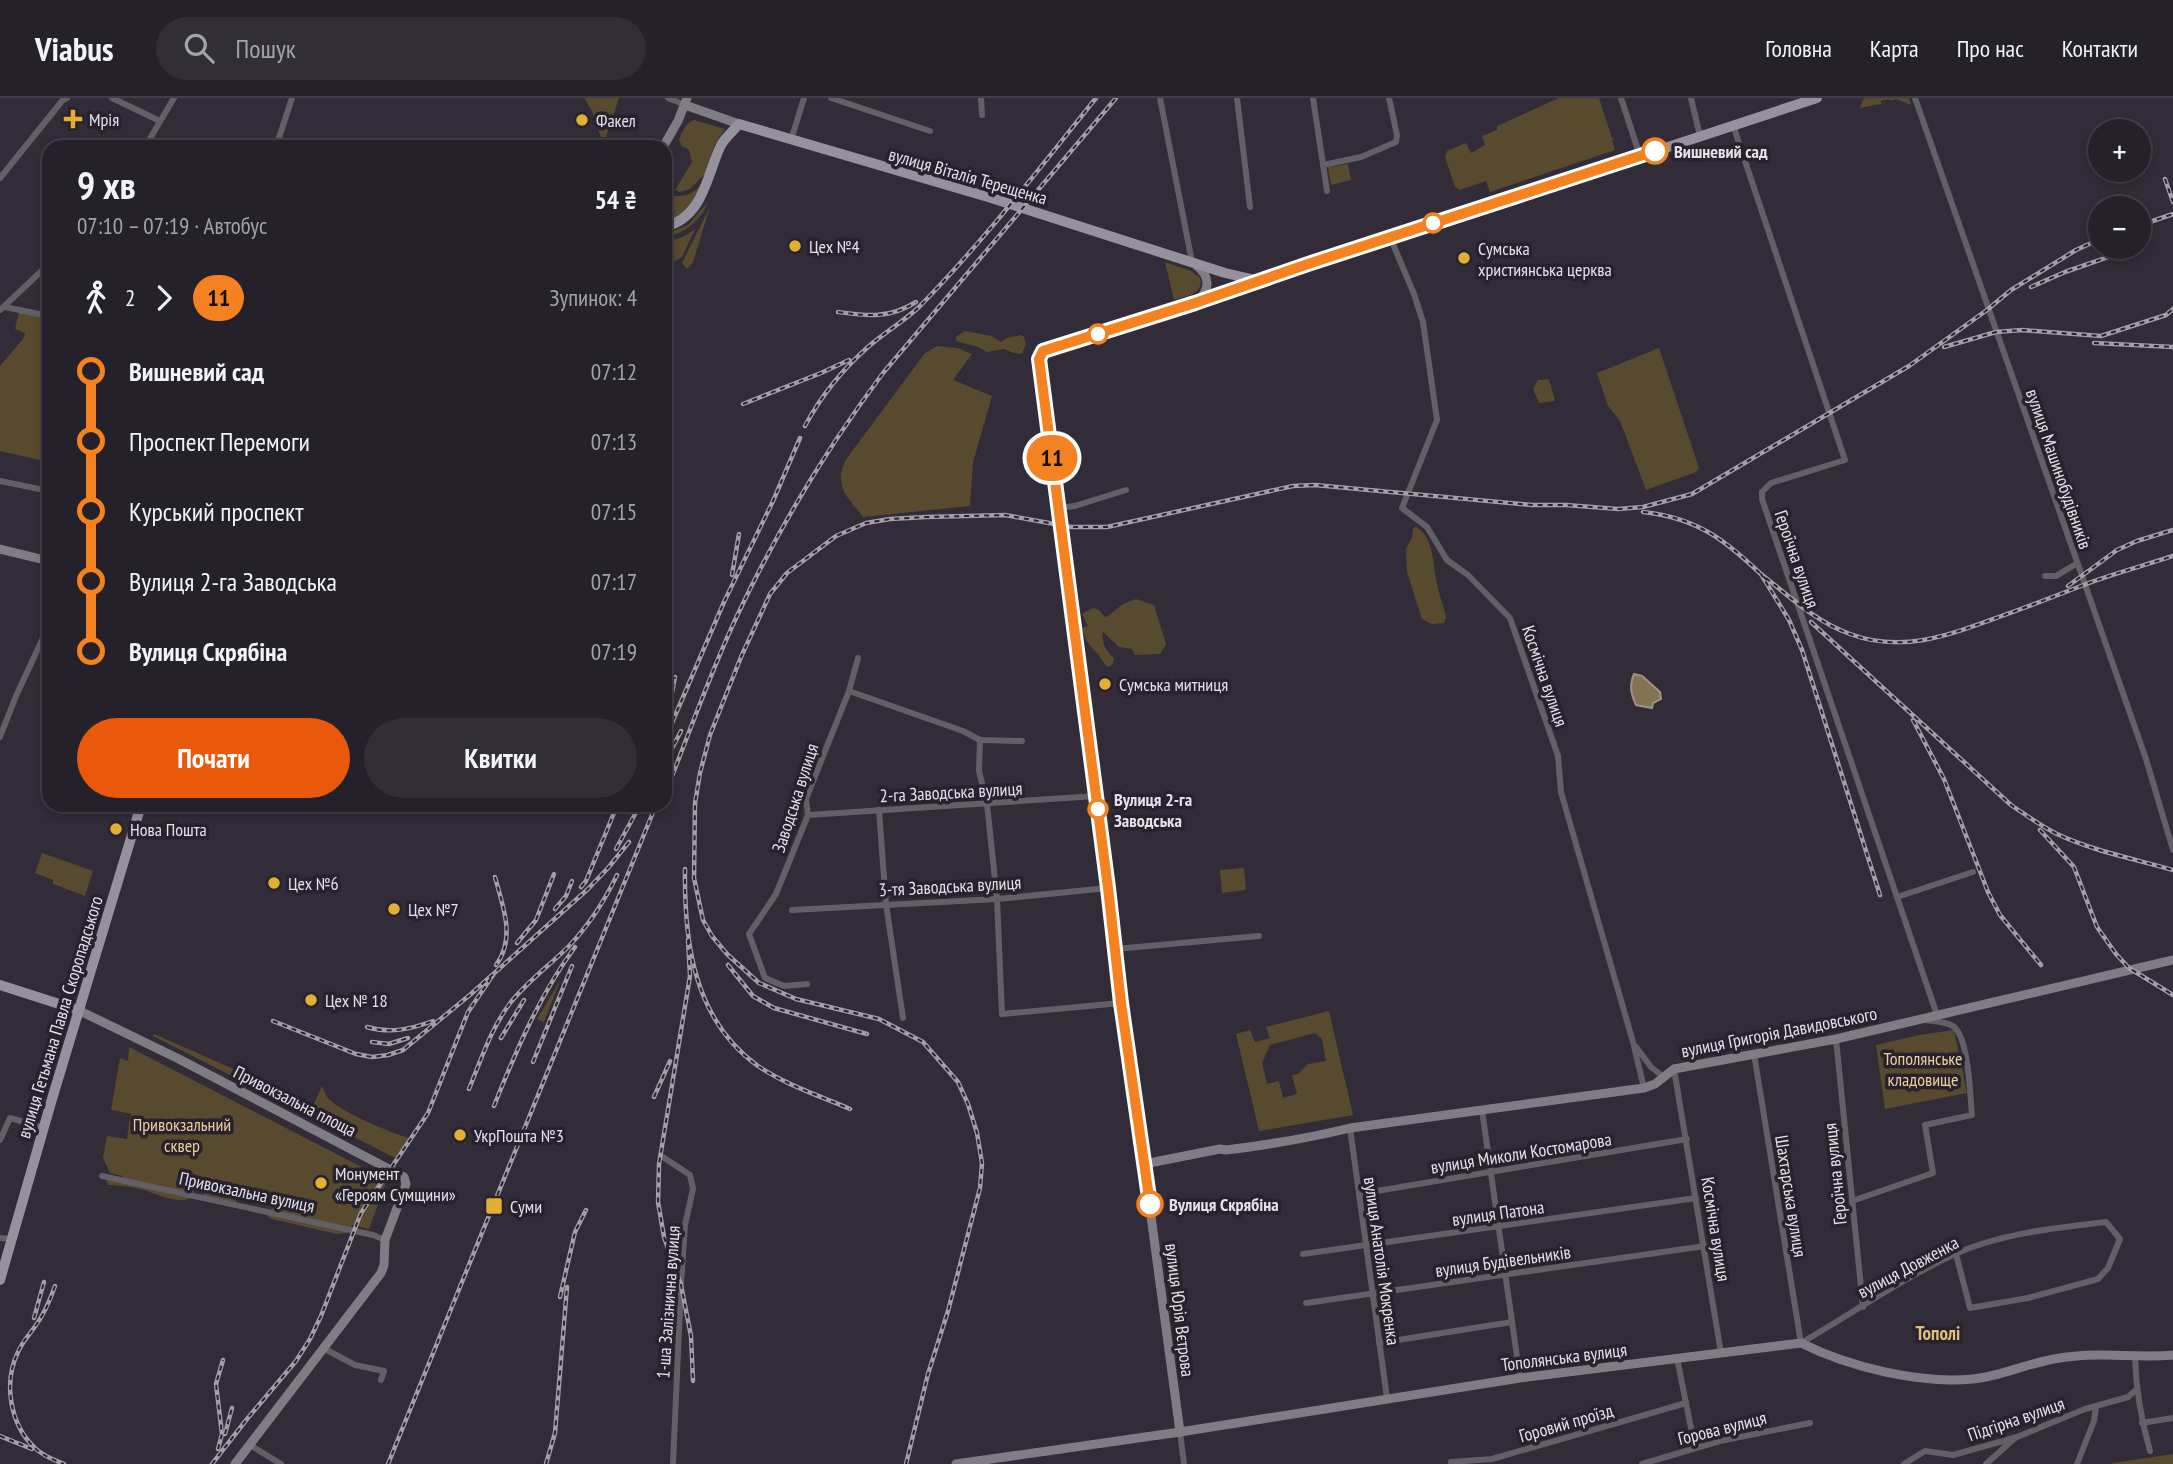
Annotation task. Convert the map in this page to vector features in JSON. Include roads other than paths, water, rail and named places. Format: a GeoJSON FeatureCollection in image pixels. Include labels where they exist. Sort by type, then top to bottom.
{"type":"FeatureCollection","features":[{"type":"Feature","properties":{"kind":"main road"},"geometry":{"type":"LineString","coordinates":[[1259,281],[1816,98]]}},
{"type":"Feature","properties":{"kind":"main road","name":"вулиця Віталія Терещенка"},"geometry":{"type":"LineString","coordinates":[[739,124],[988,197],[1225,273],[1259,281]]}},
{"type":"Feature","properties":{"kind":"main road"},"geometry":{"type":"LineString","coordinates":[[672,225],[692,212],[704,194],[722,143],[739,124]]}},
{"type":"Feature","properties":{"kind":"main road","name":"вулиця Гетьмана Павла Скоропадського"},"geometry":{"type":"LineString","coordinates":[[0,1280],[43,1127],[139,812]]}},
{"type":"Feature","properties":{"kind":"main road"},"geometry":{"type":"LineString","coordinates":[[0,985],[78,1010]]}},
{"type":"Feature","properties":{"kind":"street"},"geometry":{"type":"LineString","coordinates":[[0,178],[67,98]]}},
{"type":"Feature","properties":{"kind":"street"},"geometry":{"type":"LineString","coordinates":[[113,98],[160,121]]}},
{"type":"Feature","properties":{"kind":"street"},"geometry":{"type":"LineString","coordinates":[[149,140],[174,98]]}},
{"type":"Feature","properties":{"kind":"street"},"geometry":{"type":"LineString","coordinates":[[278,140],[292,98]]}},
{"type":"Feature","properties":{"kind":"street","name":"вулиця Віталія Терещенка"},"geometry":{"type":"LineString","coordinates":[[667,98],[686,101],[739,124]]}},
{"type":"Feature","properties":{"kind":"street"},"geometry":{"type":"LineString","coordinates":[[791,140],[804,98]]}},
{"type":"Feature","properties":{"kind":"street"},"geometry":{"type":"LineString","coordinates":[[831,98],[930,131]]}},
{"type":"Feature","properties":{"kind":"street"},"geometry":{"type":"LineString","coordinates":[[981,98],[982,115]]}},
{"type":"Feature","properties":{"kind":"street"},"geometry":{"type":"LineString","coordinates":[[1160,98],[1192,262],[1207,276],[1206,292],[1195,303]]}},
{"type":"Feature","properties":{"kind":"street"},"geometry":{"type":"LineString","coordinates":[[1237,98],[1250,207]]}},
{"type":"Feature","properties":{"kind":"street"},"geometry":{"type":"LineString","coordinates":[[1312,98],[1327,191]]}},
{"type":"Feature","properties":{"kind":"street"},"geometry":{"type":"LineString","coordinates":[[1323,164],[1361,157],[1396,142],[1389,98]]}},
{"type":"Feature","properties":{"kind":"street"},"geometry":{"type":"LineString","coordinates":[[1621,98],[1640,156]]}},
{"type":"Feature","properties":{"kind":"street"},"geometry":{"type":"LineString","coordinates":[[1691,98],[1700,135]]}},
{"type":"Feature","properties":{"kind":"street","name":"вулиця Машинобудівників"},"geometry":{"type":"LineString","coordinates":[[1915,98],[2146,759],[2173,850]]}},
{"type":"Feature","properties":{"kind":"street"},"geometry":{"type":"LineString","coordinates":[[666,140],[686,101]]}},
{"type":"Feature","properties":{"kind":"street","name":"Героїчна вулиця"},"geometry":{"type":"LineString","coordinates":[[1733,125],[1844,460],[1770,483],[1762,492],[1762,499],[1937,1015]]}},
{"type":"Feature","properties":{"kind":"street","name":"Космічна вулиця"},"geometry":{"type":"LineString","coordinates":[[1390,237],[1423,322],[1437,420],[1402,508],[1427,527],[1447,560],[1468,575],[1510,618],[1558,756],[1560,792],[1644,1088]]}},
{"type":"Feature","properties":{"kind":"street"},"geometry":{"type":"LineString","coordinates":[[2,308],[42,271]]}},
{"type":"Feature","properties":{"kind":"street"},"geometry":{"type":"LineString","coordinates":[[1195,303],[1259,281]]}},
{"type":"Feature","properties":{"kind":"street","name":"вулиця Юрія Вєтрова"},"geometry":{"type":"LineString","coordinates":[[1180,1433],[1121,1003],[1039,359],[1043,351],[1195,303]]}},
{"type":"Feature","properties":{"kind":"street"},"geometry":{"type":"LineString","coordinates":[[2,308],[42,315]]}},
{"type":"Feature","properties":{"kind":"street"},"geometry":{"type":"LineString","coordinates":[[0,481],[42,490]]}},
{"type":"Feature","properties":{"kind":"street"},"geometry":{"type":"LineString","coordinates":[[1058,508],[1075,506],[1125,490]]}},
{"type":"Feature","properties":{"kind":"street"},"geometry":{"type":"LineString","coordinates":[[0,549],[42,559]]}},
{"type":"Feature","properties":{"kind":"street"},"geometry":{"type":"LineString","coordinates":[[2045,576],[2056,576],[2077,564]]}},
{"type":"Feature","properties":{"kind":"street"},"geometry":{"type":"LineString","coordinates":[[0,737],[42,641]]}},
{"type":"Feature","properties":{"kind":"street","name":"Заводська вулиця"},"geometry":{"type":"LineString","coordinates":[[807,984],[784,986],[765,978],[749,934],[776,894],[808,815],[806,799],[849,691],[858,658]]}},
{"type":"Feature","properties":{"kind":"street"},"geometry":{"type":"LineString","coordinates":[[849,691],[964,730],[980,740],[1022,741]]}},
{"type":"Feature","properties":{"kind":"street"},"geometry":{"type":"LineString","coordinates":[[980,740],[979,771],[987,804],[997,899],[1002,1014],[1121,1003]]}},
{"type":"Feature","properties":{"kind":"street","name":"2-га Заводська вулиця"},"geometry":{"type":"LineString","coordinates":[[808,815],[1096,796]]}},
{"type":"Feature","properties":{"kind":"street"},"geometry":{"type":"LineString","coordinates":[[879,810],[887,904],[903,1018]]}},
{"type":"Feature","properties":{"kind":"street"},"geometry":{"type":"LineString","coordinates":[[1897,898],[1973,872]]}},
{"type":"Feature","properties":{"kind":"street","name":"3-тя Заводська вулиця"},"geometry":{"type":"LineString","coordinates":[[792,910],[997,899],[1108,888]]}},
{"type":"Feature","properties":{"kind":"street"},"geometry":{"type":"LineString","coordinates":[[1115,949],[1259,936]]}},
{"type":"Feature","properties":{"kind":"street","name":"вулиця Григорія Давидовського"},"geometry":{"type":"LineString","coordinates":[[1144,1164],[1220,1149],[1318,1136],[1345,1129],[1644,1088],[1665,1078],[1674,1069],[1836,1039],[2173,960]]}},
{"type":"Feature","properties":{"kind":"street","name":"Привокзальна площа"},"geometry":{"type":"LineString","coordinates":[[78,1010],[402,1174],[405,1184],[385,1240],[381,1273],[325,1349]]}},
{"type":"Feature","properties":{"kind":"street"},"geometry":{"type":"LineString","coordinates":[[1852,1200],[1933,1173],[1926,1125],[1972,1115],[1961,1036],[1953,1026],[1921,1019]]}},
{"type":"Feature","properties":{"kind":"street","name":"Героїчна вулиця"},"geometry":{"type":"LineString","coordinates":[[1836,1039],[1863,1307]]}},
{"type":"Feature","properties":{"kind":"street"},"geometry":{"type":"LineString","coordinates":[[1633,1042],[1651,1067],[1665,1078]]}},
{"type":"Feature","properties":{"kind":"street","name":"Шахтарська вулиця"},"geometry":{"type":"LineString","coordinates":[[1754,1054],[1801,1343]]}},
{"type":"Feature","properties":{"kind":"street","name":"Космічна вулиця"},"geometry":{"type":"LineString","coordinates":[[1674,1069],[1721,1353]]}},
{"type":"Feature","properties":{"kind":"street"},"geometry":{"type":"LineString","coordinates":[[1482,1110],[1520,1378]]}},
{"type":"Feature","properties":{"kind":"street"},"geometry":{"type":"LineString","coordinates":[[0,1140],[10,1118],[43,1127]]}},
{"type":"Feature","properties":{"kind":"street","name":"вулиця Анатолія Мокренка"},"geometry":{"type":"LineString","coordinates":[[1345,1129],[1359,1194],[1387,1398]]}},
{"type":"Feature","properties":{"kind":"street","name":"вулиця Миколи Костомарова"},"geometry":{"type":"LineString","coordinates":[[1359,1194],[1687,1139]]}},
{"type":"Feature","properties":{"kind":"street","name":"1-ша Залізнична вулиця"},"geometry":{"type":"LineString","coordinates":[[663,1157],[690,1175],[693,1189],[685,1225],[673,1464]]}},
{"type":"Feature","properties":{"kind":"street","name":"Привокзальна вулиця"},"geometry":{"type":"LineString","coordinates":[[102,1176],[373,1235],[385,1240]]}},
{"type":"Feature","properties":{"kind":"street","name":"вулиця Патона"},"geometry":{"type":"LineString","coordinates":[[1303,1254],[1696,1198]]}},
{"type":"Feature","properties":{"kind":"street","name":"вулиця Довженка"},"geometry":{"type":"LineString","coordinates":[[1801,1343],[1956,1254],[2016,1235],[2106,1222],[2120,1239],[2108,1268],[2098,1279],[2028,1298],[1970,1308],[1956,1254]]}},
{"type":"Feature","properties":{"kind":"street"},"geometry":{"type":"LineString","coordinates":[[0,1238],[11,1238]]}},
{"type":"Feature","properties":{"kind":"street","name":"вулиця Будівельників"},"geometry":{"type":"LineString","coordinates":[[1306,1303],[1705,1246]]}},
{"type":"Feature","properties":{"kind":"street"},"geometry":{"type":"LineString","coordinates":[[1379,1343],[1512,1322]]}},
{"type":"Feature","properties":{"kind":"street"},"geometry":{"type":"LineString","coordinates":[[1801,1343],[1821,1353],[1865,1367],[1904,1375],[1948,1379],[1986,1377],[2045,1361],[2077,1356],[2173,1355]]}},
{"type":"Feature","properties":{"kind":"street","name":"Тополянська вулиця"},"geometry":{"type":"LineString","coordinates":[[956,1464],[1180,1433],[1520,1378],[1801,1343]]}},
{"type":"Feature","properties":{"kind":"street"},"geometry":{"type":"LineString","coordinates":[[235,1464],[325,1349],[355,1365],[384,1371],[381,1380]]}},
{"type":"Feature","properties":{"kind":"street"},"geometry":{"type":"LineString","coordinates":[[2135,1357],[2136,1390],[2150,1451]]}},
{"type":"Feature","properties":{"kind":"street"},"geometry":{"type":"LineString","coordinates":[[1677,1358],[1695,1448]]}},
{"type":"Feature","properties":{"kind":"street","name":"Підгірна вулиця"},"geometry":{"type":"LineString","coordinates":[[1904,1464],[1925,1451],[1953,1455],[2017,1437],[2085,1409],[2128,1397],[2136,1390]]}},
{"type":"Feature","properties":{"kind":"street","name":"Горовий проїзд"},"geometry":{"type":"LineString","coordinates":[[1451,1462],[1493,1461],[1686,1403]]}},
{"type":"Feature","properties":{"kind":"street"},"geometry":{"type":"LineString","coordinates":[[2077,1464],[2094,1421],[2096,1406]]}},
{"type":"Feature","properties":{"kind":"street"},"geometry":{"type":"LineString","coordinates":[[2142,1423],[2173,1418]]}},
{"type":"Feature","properties":{"kind":"street","name":"Горова вулиця"},"geometry":{"type":"LineString","coordinates":[[1642,1464],[1667,1460],[1720,1441],[1810,1423]]}},
{"type":"Feature","properties":{"kind":"street"},"geometry":{"type":"LineString","coordinates":[[1180,1433],[1184,1464]]}},
{"type":"Feature","properties":{"kind":"street"},"geometry":{"type":"LineString","coordinates":[[1986,1464],[2017,1437]]}},
{"type":"Feature","properties":{"kind":"street"},"geometry":{"type":"LineString","coordinates":[[250,1446],[281,1464]]}},
{"type":"Feature","properties":{"kind":"railway"},"geometry":{"type":"LineString","coordinates":[[805,426],[825,394],[850,364],[919,307],[966,257],[1096,98]]}},
{"type":"Feature","properties":{"kind":"railway"},"geometry":{"type":"LineString","coordinates":[[672,776],[737,616],[786,522],[823,460],[883,373],[1116,98]]}},
{"type":"Feature","properties":{"kind":"railway"},"geometry":{"type":"LineString","coordinates":[[2165,179],[2173,202]]}},
{"type":"Feature","properties":{"kind":"railway"},"geometry":{"type":"LineString","coordinates":[[2151,222],[2173,214]]}},
{"type":"Feature","properties":{"kind":"railway"},"geometry":{"type":"LineString","coordinates":[[906,1464],[980,1188],[982,1163],[968,1104],[958,1082],[923,1042],[879,1019],[796,999],[759,983],[727,954],[712,936],[703,920],[694,878],[695,803],[710,735],[770,594],[787,573],[836,536],[866,523],[890,519],[1005,515],[1071,527],[1107,527],[1293,486],[1315,485],[1532,505],[1618,509],[1643,507],[1692,494],[1909,366],[2011,290],[2088,244]]}},
{"type":"Feature","properties":{"kind":"railway"},"geometry":{"type":"LineString","coordinates":[[2031,287],[2102,259]]}},
{"type":"Feature","properties":{"kind":"railway"},"geometry":{"type":"LineString","coordinates":[[838,312],[859,315],[887,314],[916,302]]}},
{"type":"Feature","properties":{"kind":"railway"},"geometry":{"type":"LineString","coordinates":[[1944,347],[1996,332],[2022,330],[2101,336],[2166,315],[2173,309]]}},
{"type":"Feature","properties":{"kind":"railway"},"geometry":{"type":"LineString","coordinates":[[2094,343],[2173,347]]}},
{"type":"Feature","properties":{"kind":"railway"},"geometry":{"type":"LineString","coordinates":[[743,404],[849,360]]}},
{"type":"Feature","properties":{"kind":"railway"},"geometry":{"type":"LineString","coordinates":[[672,723],[800,438]]}},
{"type":"Feature","properties":{"kind":"railway"},"geometry":{"type":"LineString","coordinates":[[1643,512],[1681,520],[1712,534],[1768,581]]}},
{"type":"Feature","properties":{"kind":"railway"},"geometry":{"type":"LineString","coordinates":[[2068,586],[2117,550],[2173,530]]}},
{"type":"Feature","properties":{"kind":"railway"},"geometry":{"type":"LineString","coordinates":[[732,575],[739,534]]}},
{"type":"Feature","properties":{"kind":"railway"},"geometry":{"type":"LineString","coordinates":[[1880,895],[1802,650],[1789,620],[1761,574],[1803,608],[1838,629],[1869,640],[1906,642],[1960,631],[2092,582],[2173,556]]}},
{"type":"Feature","properties":{"kind":"railway"},"geometry":{"type":"LineString","coordinates":[[1811,622],[2011,805],[2045,828],[2071,840],[2173,870]]}},
{"type":"Feature","properties":{"kind":"railway"},"geometry":{"type":"LineString","coordinates":[[672,692],[675,677]]}},
{"type":"Feature","properties":{"kind":"railway"},"geometry":{"type":"LineString","coordinates":[[1913,720],[1944,779],[1988,892],[2000,915],[2041,965]]}},
{"type":"Feature","properties":{"kind":"railway"},"geometry":{"type":"LineString","coordinates":[[672,748],[681,731]]}},
{"type":"Feature","properties":{"kind":"railway"},"geometry":{"type":"LineString","coordinates":[[581,887],[586,881],[614,812]]}},
{"type":"Feature","properties":{"kind":"railway"},"geometry":{"type":"LineString","coordinates":[[616,849],[636,812]]}},
{"type":"Feature","properties":{"kind":"railway"},"geometry":{"type":"LineString","coordinates":[[388,1464],[653,812]]}},
{"type":"Feature","properties":{"kind":"railway"},"geometry":{"type":"LineString","coordinates":[[2040,830],[2074,867],[2097,927],[2116,954],[2129,968],[2173,995]]}},
{"type":"Feature","properties":{"kind":"railway"},"geometry":{"type":"LineString","coordinates":[[273,1021],[356,1054],[372,1057],[403,1050],[471,994],[588,889],[629,842]]}},
{"type":"Feature","properties":{"kind":"railway"},"geometry":{"type":"LineString","coordinates":[[685,869],[691,952],[697,978],[719,1026],[736,1047],[769,1073],[850,1109]]}},
{"type":"Feature","properties":{"kind":"railway"},"geometry":{"type":"LineString","coordinates":[[517,943],[536,920],[554,874]]}},
{"type":"Feature","properties":{"kind":"railway"},"geometry":{"type":"LineString","coordinates":[[469,1089],[487,1044],[504,1012],[525,987],[583,930],[617,875]]}},
{"type":"Feature","properties":{"kind":"railway"},"geometry":{"type":"LineString","coordinates":[[495,877],[507,933],[502,955],[496,965]]}},
{"type":"Feature","properties":{"kind":"railway"},"geometry":{"type":"LineString","coordinates":[[555,909],[566,896],[572,881]]}},
{"type":"Feature","properties":{"kind":"railway"},"geometry":{"type":"LineString","coordinates":[[688,940],[690,976],[659,1164],[658,1202],[664,1237],[681,1285],[691,1336],[693,1381]]}},
{"type":"Feature","properties":{"kind":"railway"},"geometry":{"type":"LineString","coordinates":[[494,1106],[539,1004],[575,947]]}},
{"type":"Feature","properties":{"kind":"railway"},"geometry":{"type":"LineString","coordinates":[[728,965],[753,996],[774,1008],[867,1034]]}},
{"type":"Feature","properties":{"kind":"railway"},"geometry":{"type":"LineString","coordinates":[[533,1062],[572,966]]}},
{"type":"Feature","properties":{"kind":"railway"},"geometry":{"type":"LineString","coordinates":[[212,1464],[296,1361],[310,1339],[361,1213],[428,1113],[468,1012],[493,975]]}},
{"type":"Feature","properties":{"kind":"railway"},"geometry":{"type":"LineString","coordinates":[[501,1038],[524,1000]]}},
{"type":"Feature","properties":{"kind":"railway"},"geometry":{"type":"LineString","coordinates":[[367,1027],[400,1030],[433,1021]]}},
{"type":"Feature","properties":{"kind":"railway"},"geometry":{"type":"LineString","coordinates":[[372,1042],[389,1044],[408,1038]]}},
{"type":"Feature","properties":{"kind":"railway"},"geometry":{"type":"LineString","coordinates":[[654,1097],[670,1061]]}},
{"type":"Feature","properties":{"kind":"railway"},"geometry":{"type":"LineString","coordinates":[[560,1297],[575,1232],[586,1210]]}},
{"type":"Feature","properties":{"kind":"railway"},"geometry":{"type":"LineString","coordinates":[[34,1318],[44,1282]]}},
{"type":"Feature","properties":{"kind":"railway"},"geometry":{"type":"LineString","coordinates":[[55,1286],[42,1316],[18,1352],[13,1364],[10,1390],[15,1416],[26,1439],[49,1458],[64,1464]]}},
{"type":"Feature","properties":{"kind":"railway"},"geometry":{"type":"LineString","coordinates":[[546,1464],[555,1433],[567,1287]]}},
{"type":"Feature","properties":{"kind":"railway"},"geometry":{"type":"LineString","coordinates":[[218,1449],[222,1434],[216,1384],[223,1360]]}},
{"type":"Feature","properties":{"kind":"railway"},"geometry":{"type":"LineString","coordinates":[[225,1434],[232,1408]]}},
{"type":"Feature","properties":{"kind":"railway"},"geometry":{"type":"LineString","coordinates":[[0,1436],[32,1449]]}},
{"type":"Feature","properties":{"kind":"place","name":"Мрія"},"geometry":{"type":"Point","coordinates":[73,119]}},
{"type":"Feature","properties":{"kind":"place","name":"Факел"},"geometry":{"type":"Point","coordinates":[582,120]}},
{"type":"Feature","properties":{"kind":"place","name":"Вишневий сад"},"geometry":{"type":"Point","coordinates":[1655,151]}},
{"type":"Feature","properties":{"kind":"place","name":"Цех №4"},"geometry":{"type":"Point","coordinates":[795,246]}},
{"type":"Feature","properties":{"kind":"place","name":"Сумська християнська церква"},"geometry":{"type":"Point","coordinates":[1464,258]}},
{"type":"Feature","properties":{"kind":"place","name":"Сумська митниця"},"geometry":{"type":"Point","coordinates":[1105,684]}},
{"type":"Feature","properties":{"kind":"place","name":"Вулиця 2-га Заводська"},"geometry":{"type":"Point","coordinates":[1098,809]}},
{"type":"Feature","properties":{"kind":"place","name":"Нова Пошта"},"geometry":{"type":"Point","coordinates":[116,829]}},
{"type":"Feature","properties":{"kind":"place","name":"Цех №6"},"geometry":{"type":"Point","coordinates":[274,883]}},
{"type":"Feature","properties":{"kind":"place","name":"Цех №7"},"geometry":{"type":"Point","coordinates":[394,909]}},
{"type":"Feature","properties":{"kind":"place","name":"Цех № 18"},"geometry":{"type":"Point","coordinates":[311,1000]}},
{"type":"Feature","properties":{"kind":"place","name":"УкрПошта №3"},"geometry":{"type":"Point","coordinates":[460,1135]}},
{"type":"Feature","properties":{"kind":"place","name":"Монумент «Героям Сумщини»"},"geometry":{"type":"Point","coordinates":[321,1183]}},
{"type":"Feature","properties":{"kind":"place","name":"Вулиця Скрябіна"},"geometry":{"type":"Point","coordinates":[1150,1204]}},
{"type":"Feature","properties":{"kind":"place","name":"Суми"},"geometry":{"type":"Point","coordinates":[494,1206]}},
{"type":"Feature","properties":{"kind":"district","name":"Тополі"},"geometry":{"type":"Point","coordinates":[1938,1333]}},
{"type":"Feature","properties":{"kind":"park label","name":"Тополянське кладовище"},"geometry":{"type":"Point","coordinates":[1923,1068]}},
{"type":"Feature","properties":{"kind":"park label","name":"Привокзальний сквер"},"geometry":{"type":"Point","coordinates":[182,1134]}}]}
